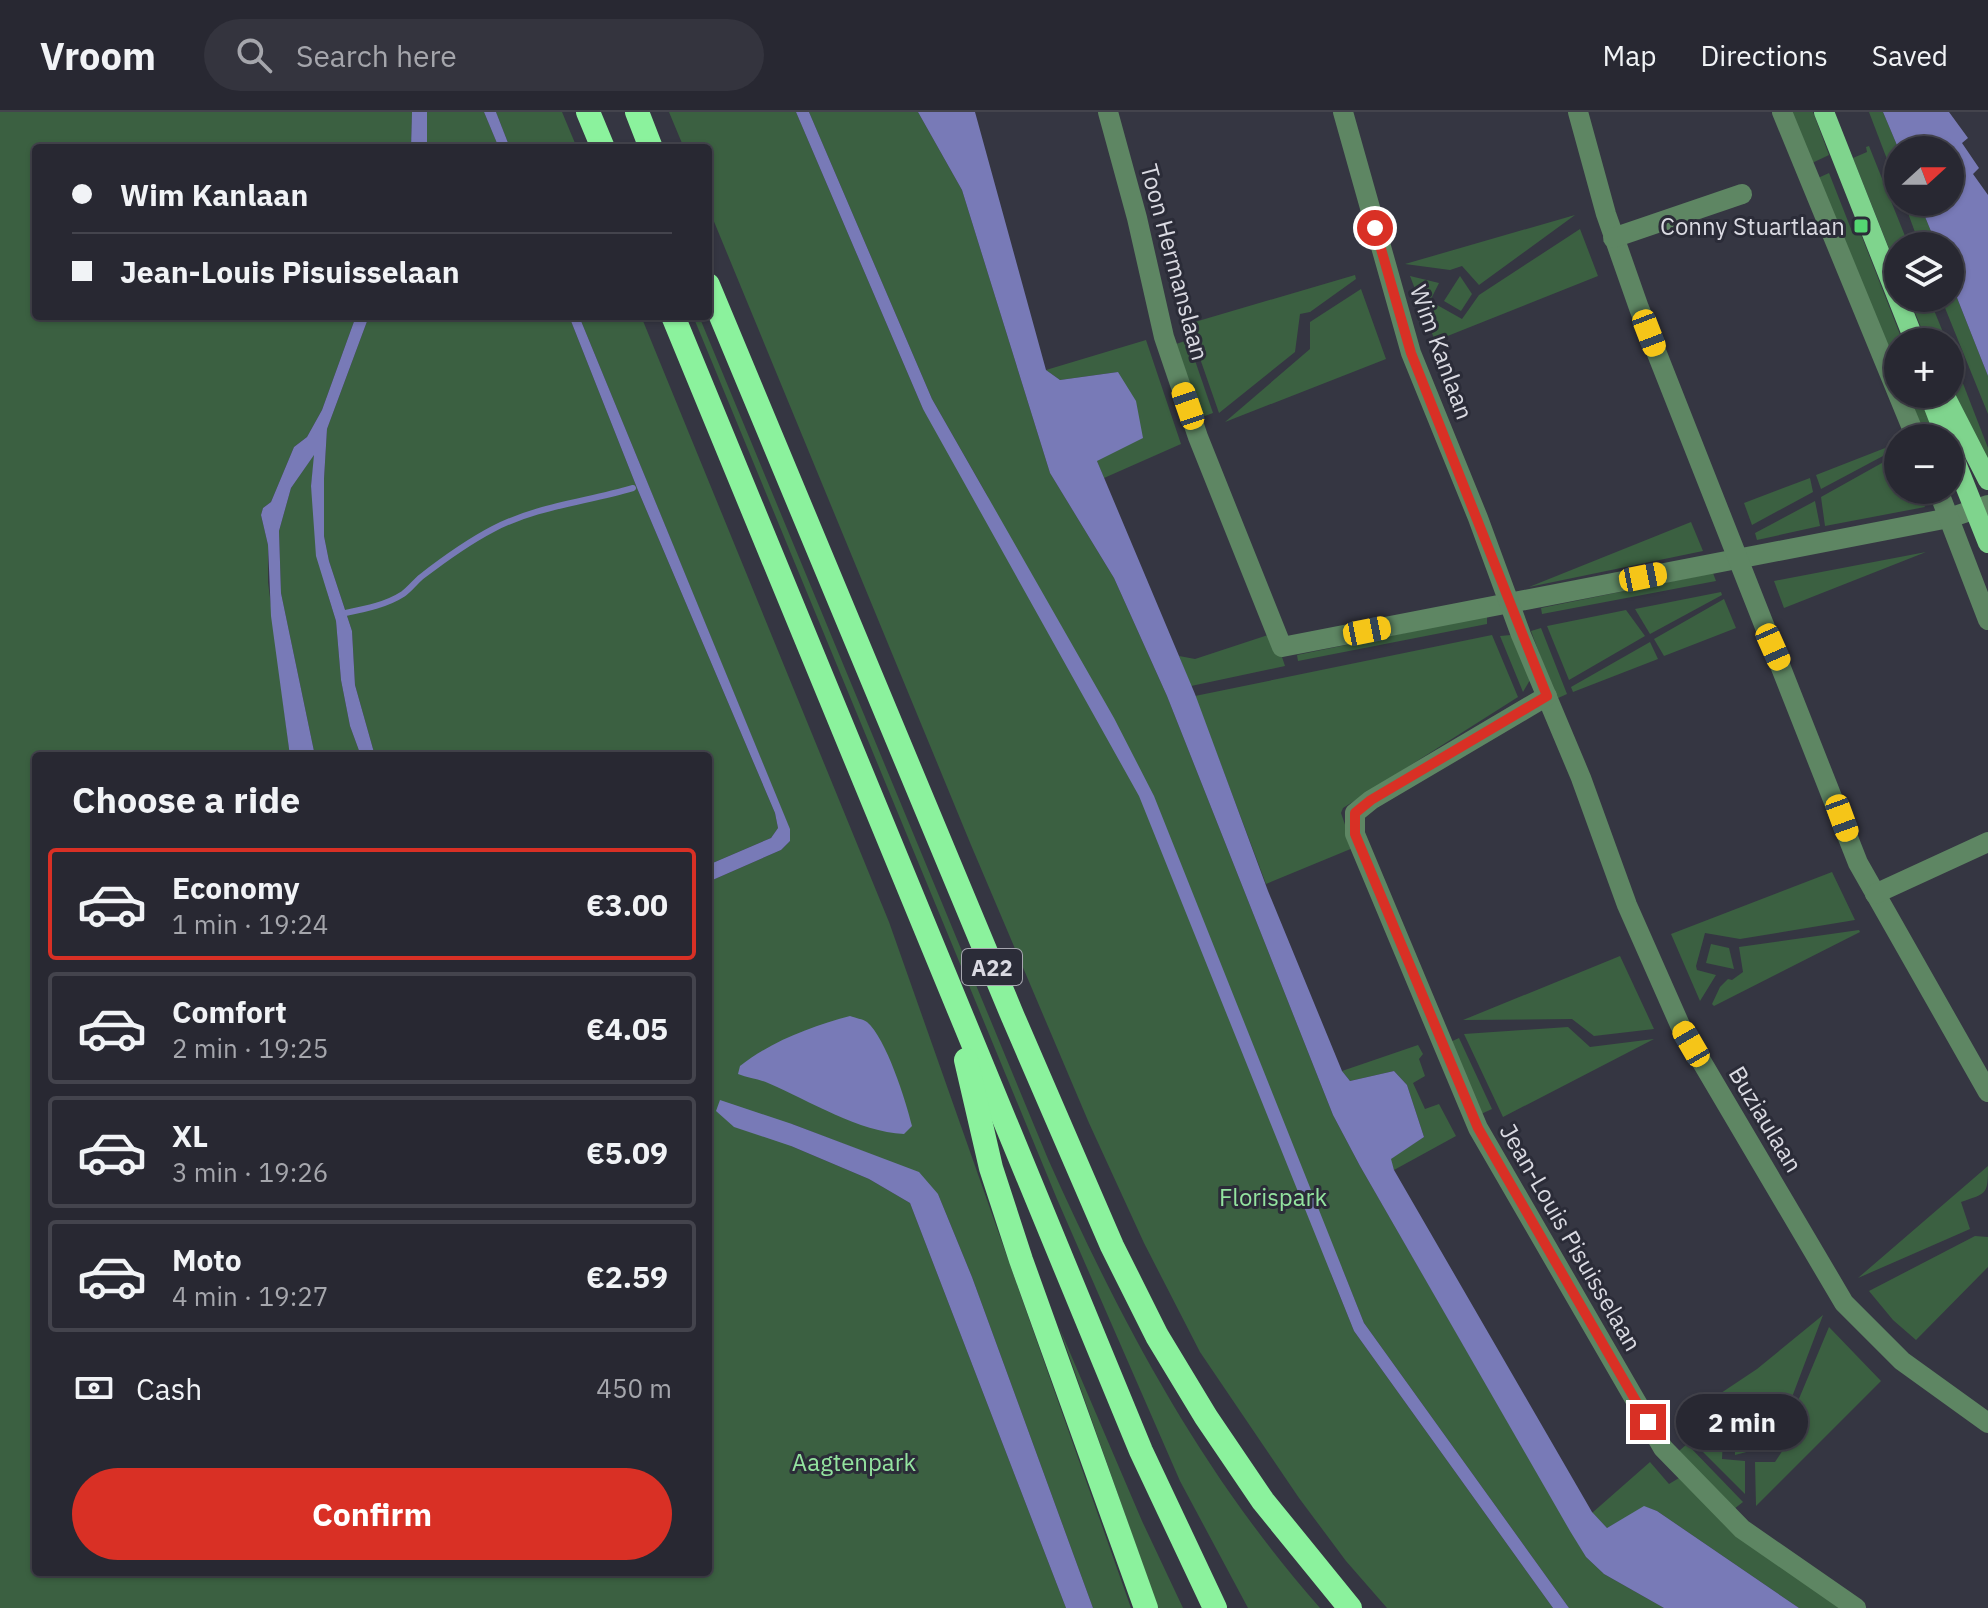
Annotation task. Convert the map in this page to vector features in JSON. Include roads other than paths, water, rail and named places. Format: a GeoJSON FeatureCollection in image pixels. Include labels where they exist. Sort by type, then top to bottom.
{"type":"FeatureCollection","features":[{"type":"Feature","properties":{"kind":"highway"},"geometry":{"type":"LineString","coordinates":[[588,112],[601,144]]}},
{"type":"Feature","properties":{"kind":"highway"},"geometry":{"type":"LineString","coordinates":[[637,112],[649,144]]}},
{"type":"Feature","properties":{"kind":"highway","name":"A22"},"geometry":{"type":"LineString","coordinates":[[712,295],[1007,1003],[1112,1246],[1157,1336],[1206,1417],[1263,1501],[1350,1608]]}},
{"type":"Feature","properties":{"kind":"highway","name":"A22"},"geometry":{"type":"LineString","coordinates":[[675,320],[1141,1451],[1215,1608]]}},
{"type":"Feature","properties":{"kind":"highway","name":"A22"},"geometry":{"type":"LineString","coordinates":[[945,973],[991,1168],[1146,1608]]}},
{"type":"Feature","properties":{"kind":"main road"},"geometry":{"type":"LineString","coordinates":[[1824,112],[1909,328]]}},
{"type":"Feature","properties":{"kind":"main road"},"geometry":{"type":"LineString","coordinates":[[1951,408],[1988,480]]}},
{"type":"Feature","properties":{"kind":"main road"},"geometry":{"type":"LineString","coordinates":[[1964,475],[1981,508],[1988,543]]}},
{"type":"Feature","properties":{"kind":"street","name":"Toon Hermanslaan"},"geometry":{"type":"LineString","coordinates":[[1108,112],[1137,218],[1164,337],[1198,437],[1282,647],[1510,604]]}},
{"type":"Feature","properties":{"kind":"street","name":"Wim Kanlaan"},"geometry":{"type":"LineString","coordinates":[[1343,112],[1411,353],[1510,604]]}},
{"type":"Feature","properties":{"kind":"street"},"geometry":{"type":"LineString","coordinates":[[1578,112],[1613,238],[1858,863],[1988,1092]]}},
{"type":"Feature","properties":{"kind":"street"},"geometry":{"type":"LineString","coordinates":[[1782,112],[1910,424]]}},
{"type":"Feature","properties":{"kind":"street"},"geometry":{"type":"LineString","coordinates":[[1613,238],[1742,194]]}},
{"type":"Feature","properties":{"kind":"street"},"geometry":{"type":"LineString","coordinates":[[1944,504],[1988,620]]}},
{"type":"Feature","properties":{"kind":"street"},"geometry":{"type":"LineString","coordinates":[[1510,604],[1949,518],[1981,508]]}},
{"type":"Feature","properties":{"kind":"street","name":"Buziaulaan"},"geometry":{"type":"LineString","coordinates":[[1510,604],[1581,778],[1627,905],[1680,1025],[1844,1303],[1902,1361],[1988,1423]]}},
{"type":"Feature","properties":{"kind":"street","name":"Jean-Louis Pisuisselaan"},"geometry":{"type":"LineString","coordinates":[[1547,696],[1371,800],[1355,813],[1355,834],[1478,1128],[1663,1448],[1742,1529],[1856,1608]]}},
{"type":"Feature","properties":{"kind":"street"},"geometry":{"type":"LineString","coordinates":[[1875,894],[1988,842]]}},
{"type":"Feature","properties":{"kind":"water"},"geometry":{"type":"Polygon","coordinates":[[[412,112],[427,112],[427,144],[411,144],[412,112]]]}},
{"type":"Feature","properties":{"kind":"water"},"geometry":{"type":"Polygon","coordinates":[[[484,112],[496,112],[508,144],[497,144],[484,112]]]}},
{"type":"Feature","properties":{"kind":"water"},"geometry":{"type":"Polygon","coordinates":[[[796,112],[809,112],[932,399],[1114,718],[1154,796],[1364,1323],[1569,1608],[1553,1608],[1354,1331],[1139,796],[923,409],[796,112]]]}},
{"type":"Feature","properties":{"kind":"water"},"geometry":{"type":"Polygon","coordinates":[[[918,112],[975,112],[1046,370],[1060,380],[1118,372],[1136,401],[1143,438],[1097,461],[1195,694],[1268,891],[1342,1071],[1350,1081],[1394,1071],[1407,1085],[1424,1137],[1391,1159],[1394,1170],[1592,1512],[1607,1528],[1644,1506],[1657,1511],[1799,1608],[1664,1608],[1604,1574],[1586,1557],[1570,1531],[1333,1115],[1167,696],[1114,578],[1050,473],[962,190],[918,112]]]}},
{"type":"Feature","properties":{"kind":"water"},"geometry":{"type":"Polygon","coordinates":[[[1883,112],[1949,112],[1968,138],[1964,141],[1964,136],[1893,136],[1883,112]]]}},
{"type":"Feature","properties":{"kind":"water"},"geometry":{"type":"Polygon","coordinates":[[[1964,146],[1979,168],[1973,174],[1988,195],[1988,376],[1963,312],[1964,232],[1931,232],[1925,216],[1964,216],[1964,146]]]}},
{"type":"Feature","properties":{"kind":"water"},"geometry":{"type":"Polygon","coordinates":[[[355,320],[368,320],[327,429],[324,536],[352,631],[355,685],[374,752],[360,752],[350,726],[341,680],[336,621],[316,556],[311,486],[314,455],[291,488],[279,531],[281,593],[314,752],[289,752],[271,616],[268,545],[261,515],[263,508],[271,502],[294,447],[307,437],[322,410],[355,320]]]}},
{"type":"Feature","properties":{"kind":"water"},"geometry":{"type":"Polygon","coordinates":[[[571,320],[581,320],[790,829],[790,841],[781,850],[712,880],[712,863],[771,838],[778,828],[775,813],[637,488],[571,320]]]}},
{"type":"Feature","properties":{"kind":"water"},"geometry":{"type":"Polygon","coordinates":[[[850,1016],[867,1022],[888,1055],[912,1126],[904,1134],[852,1122],[768,1083],[738,1074],[740,1066],[778,1042],[850,1016]]]}},
{"type":"Feature","properties":{"kind":"water"},"geometry":{"type":"Polygon","coordinates":[[[720,1100],[919,1172],[938,1194],[972,1277],[1093,1608],[1066,1608],[910,1203],[869,1179],[791,1146],[734,1127],[716,1111],[720,1100]]]}},
{"type":"Feature","properties":{"kind":"waterway"},"geometry":{"type":"LineString","coordinates":[[345,613],[396,598],[456,552],[510,521],[633,488]]}},
{"type":"Feature","properties":{"kind":"place","name":"Conny Stuartlaan"},"geometry":{"type":"Point","coordinates":[1861,226]}},
{"type":"Feature","properties":{"kind":"park label","name":"Florispark"},"geometry":{"type":"Point","coordinates":[1273,1197]}},
{"type":"Feature","properties":{"kind":"park label","name":"Aagtenpark"},"geometry":{"type":"Point","coordinates":[854,1462]}}]}
